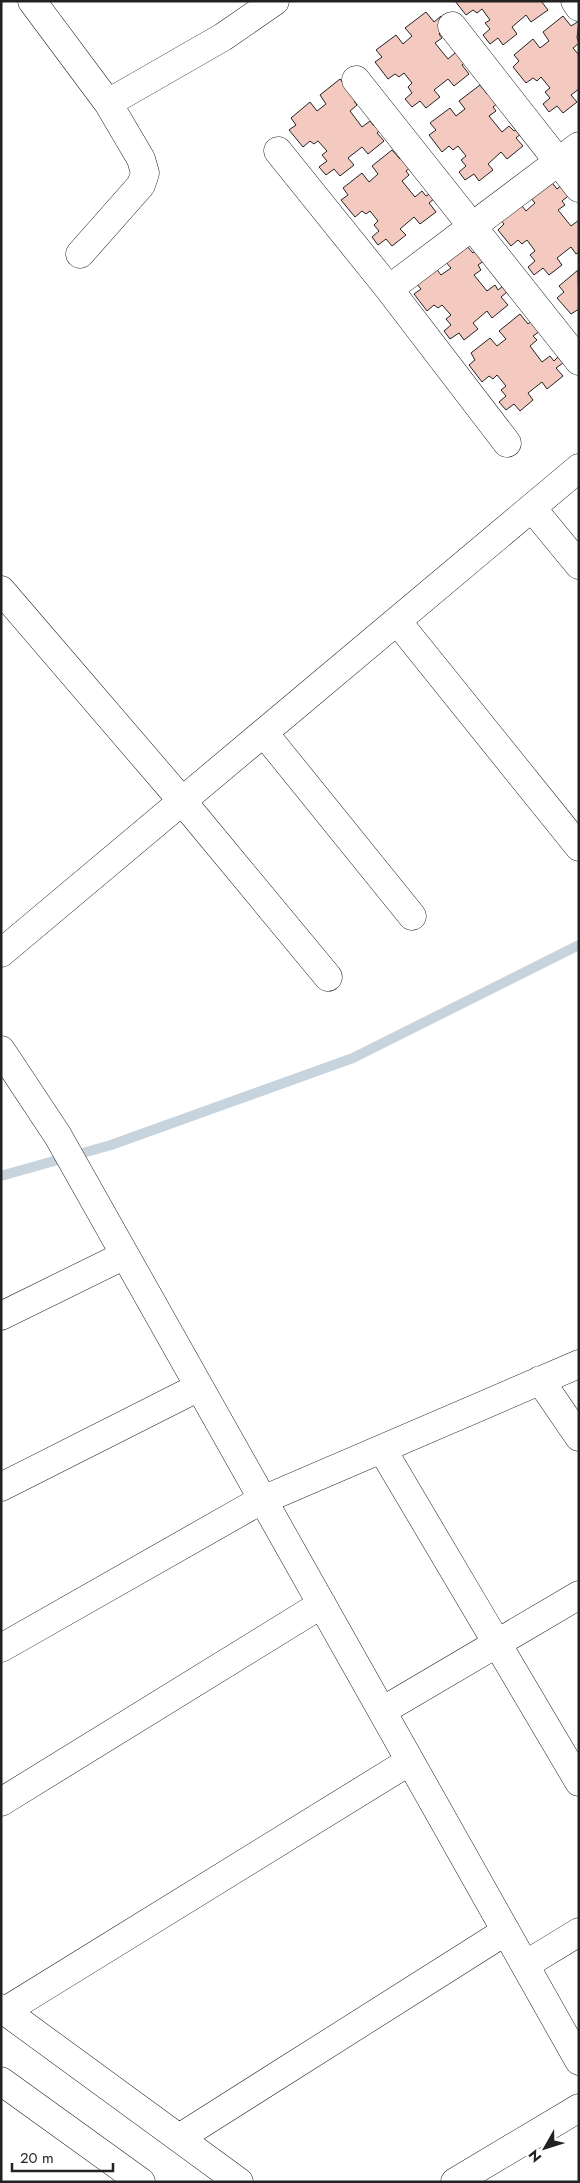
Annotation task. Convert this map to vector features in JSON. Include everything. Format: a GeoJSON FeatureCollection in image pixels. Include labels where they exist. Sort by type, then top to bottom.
{"type":"FeatureCollection","features":[{"type":"Feature","properties":{"kind":"street"},"geometry":{"type":"LineString","coordinates":[[32,1],[108,103],[140,159],[145,173],[141,185],[80,254]]}},
{"type":"Feature","properties":{"kind":"street"},"geometry":{"type":"LineString","coordinates":[[108,103],[223,37],[275,1]]}},
{"type":"Feature","properties":{"kind":"street"},"geometry":{"type":"LineString","coordinates":[[574,1],[579,7]]}},
{"type":"Feature","properties":{"kind":"street"},"geometry":{"type":"LineString","coordinates":[[452,26],[568,154],[579,188]]}},
{"type":"Feature","properties":{"kind":"street"},"geometry":{"type":"LineString","coordinates":[[356,80],[473,225],[579,361]]}},
{"type":"Feature","properties":{"kind":"street"},"geometry":{"type":"LineString","coordinates":[[278,151],[389,289],[506,443]]}},
{"type":"Feature","properties":{"kind":"street"},"geometry":{"type":"LineString","coordinates":[[389,289],[568,154]]}},
{"type":"Feature","properties":{"kind":"street"},"geometry":{"type":"LineString","coordinates":[[1,952],[183,802],[579,468]]}},
{"type":"Feature","properties":{"kind":"street"},"geometry":{"type":"LineString","coordinates":[[532,508],[579,565]]}},
{"type":"Feature","properties":{"kind":"street"},"geometry":{"type":"LineString","coordinates":[[1,590],[183,802],[328,977]]}},
{"type":"Feature","properties":{"kind":"street"},"geometry":{"type":"LineString","coordinates":[[397,621],[579,847]]}},
{"type":"Feature","properties":{"kind":"street"},"geometry":{"type":"LineString","coordinates":[[264,733],[412,916]]}},
{"type":"Feature","properties":{"kind":"street"},"geometry":{"type":"LineString","coordinates":[[1,1050],[58,1136],[579,2061]]}},
{"type":"Feature","properties":{"kind":"street"},"geometry":{"type":"LineString","coordinates":[[1,1316],[125,1255]]}},
{"type":"Feature","properties":{"kind":"street"},"geometry":{"type":"LineString","coordinates":[[1,1648],[263,1500],[579,1364]]}},
{"type":"Feature","properties":{"kind":"street"},"geometry":{"type":"LineString","coordinates":[[540,1380],[579,1437]]}},
{"type":"Feature","properties":{"kind":"street"},"geometry":{"type":"LineString","coordinates":[[1,1486],[199,1387]]}},
{"type":"Feature","properties":{"kind":"street"},"geometry":{"type":"LineString","coordinates":[[382,1449],[579,1782]]}},
{"type":"Feature","properties":{"kind":"street"},"geometry":{"type":"LineString","coordinates":[[382,1711],[579,1595]]}},
{"type":"Feature","properties":{"kind":"street"},"geometry":{"type":"LineString","coordinates":[[1,1802],[322,1604]]}},
{"type":"Feature","properties":{"kind":"street"},"geometry":{"type":"LineString","coordinates":[[238,2182],[3,2009],[410,1761]]}},
{"type":"Feature","properties":{"kind":"street"},"geometry":{"type":"LineString","coordinates":[[179,2138],[506,1931]]}},
{"type":"Feature","properties":{"kind":"street"},"geometry":{"type":"LineString","coordinates":[[525,1965],[579,1932]]}},
{"type":"Feature","properties":{"kind":"street"},"geometry":{"type":"LineString","coordinates":[[1,2080],[141,2182]]}},
{"type":"Feature","properties":{"kind":"street"},"geometry":{"type":"LineString","coordinates":[[455,2182],[579,2108]]}},
{"type":"Feature","properties":{"kind":"building"},"geometry":{"type":"Polygon","coordinates":[[[455,1],[541,1],[548,10],[531,22],[526,15],[512,27],[517,34],[503,45],[498,38],[490,44],[483,35],[490,29],[485,23],[490,20],[482,9],[477,13],[473,10],[466,15],[455,1]]]}},
{"type":"Feature","properties":{"kind":"building"},"geometry":{"type":"Polygon","coordinates":[[[426,12],[434,22],[441,16],[449,26],[439,34],[442,38],[435,43],[448,59],[455,53],[460,58],[464,55],[468,60],[462,65],[469,74],[454,86],[448,79],[434,90],[440,97],[426,108],[420,101],[412,107],[405,99],[412,93],[408,87],[412,83],[404,73],[399,77],[395,74],[388,79],[375,62],[382,57],[376,50],[396,35],[403,44],[412,36],[405,28],[426,12]]]}},
{"type":"Feature","properties":{"kind":"building"},"geometry":{"type":"Polygon","coordinates":[[[563,16],[571,26],[579,21],[577,38],[579,43],[573,48],[579,55],[579,89],[571,95],[577,102],[563,113],[557,106],[549,112],[543,104],[550,98],[545,92],[550,88],[541,77],[537,81],[533,78],[526,83],[513,67],[519,61],[514,55],[533,39],[540,48],[549,41],[543,32],[563,16]]]}},
{"type":"Feature","properties":{"kind":"building"},"geometry":{"type":"Polygon","coordinates":[[[340,79],[348,89],[363,93],[354,101],[357,105],[350,111],[362,127],[370,121],[374,126],[378,122],[383,128],[377,133],[384,141],[368,154],[362,147],[348,158],[354,165],[340,176],[334,169],[326,175],[319,167],[327,161],[322,155],[327,151],[318,141],[314,144],[310,141],[303,147],[289,130],[296,125],[291,118],[310,102],[317,111],[326,104],[320,95],[340,79]]]}},
{"type":"Feature","properties":{"kind":"building"},"geometry":{"type":"Polygon","coordinates":[[[480,85],[487,94],[494,89],[503,99],[493,107],[496,111],[489,116],[502,132],[509,126],[514,131],[518,128],[522,133],[516,138],[523,146],[507,159],[501,152],[488,164],[493,170],[479,181],[474,174],[465,180],[459,172],[466,166],[461,160],[466,156],[458,146],[453,150],[449,146],[442,152],[429,135],[436,130],[430,123],[450,108],[456,116],[465,109],[459,101],[480,85]]]}},
{"type":"Feature","properties":{"kind":"building"},"geometry":{"type":"Polygon","coordinates":[[[392,150],[400,159],[407,154],[415,164],[406,171],[409,175],[402,181],[415,197],[422,191],[426,196],[431,193],[435,198],[429,203],[436,212],[420,224],[414,217],[400,229],[406,235],[392,246],[386,239],[378,245],[372,237],[379,231],[374,225],[378,221],[370,211],[366,214],[362,211],[355,217],[341,200],[348,195],[343,188],[362,173],[369,182],[378,174],[372,166],[392,150]]]}},
{"type":"Feature","properties":{"kind":"building"},"geometry":{"type":"Polygon","coordinates":[[[549,179],[557,189],[564,183],[572,193],[562,201],[565,205],[558,210],[571,226],[579,220],[579,252],[576,254],[571,247],[557,258],[562,265],[549,275],[543,268],[534,275],[528,267],[535,261],[530,255],[535,251],[527,240],[522,244],[518,240],[511,246],[498,230],[504,224],[499,218],[519,202],[526,211],[535,203],[528,195],[549,179]]]}},
{"type":"Feature","properties":{"kind":"building"},"geometry":{"type":"Polygon","coordinates":[[[464,243],[473,253],[480,248],[488,258],[478,265],[481,270],[474,275],[487,291],[495,285],[498,290],[503,286],[507,292],[501,297],[508,305],[492,318],[487,311],[473,323],[478,329],[464,340],[459,333],[450,339],[444,331],[451,325],[446,319],[451,315],[442,305],[438,308],[434,305],[427,311],[414,294],[421,289],[415,282],[435,267],[441,275],[451,268],[444,260],[464,243]]]}},
{"type":"Feature","properties":{"kind":"building"},"geometry":{"type":"Polygon","coordinates":[[[578,270],[579,309],[571,314],[557,298],[564,292],[559,286],[578,270]]]}},
{"type":"Feature","properties":{"kind":"building"},"geometry":{"type":"Polygon","coordinates":[[[520,314],[528,324],[535,318],[543,329],[533,336],[537,340],[530,346],[542,362],[550,356],[554,361],[558,357],[563,363],[556,368],[563,376],[547,389],[542,382],[528,393],[533,400],[520,411],[514,404],[506,410],[499,402],[506,396],[501,390],[506,386],[497,375],[493,379],[489,376],[482,382],[469,365],[475,360],[471,353],[490,338],[497,346],[506,339],[499,331],[520,314]]]}},
{"type":"Feature","properties":{"kind":"waterway"},"geometry":{"type":"LineString","coordinates":[[1,1176],[111,1145],[353,1058],[579,945]]}}]}
